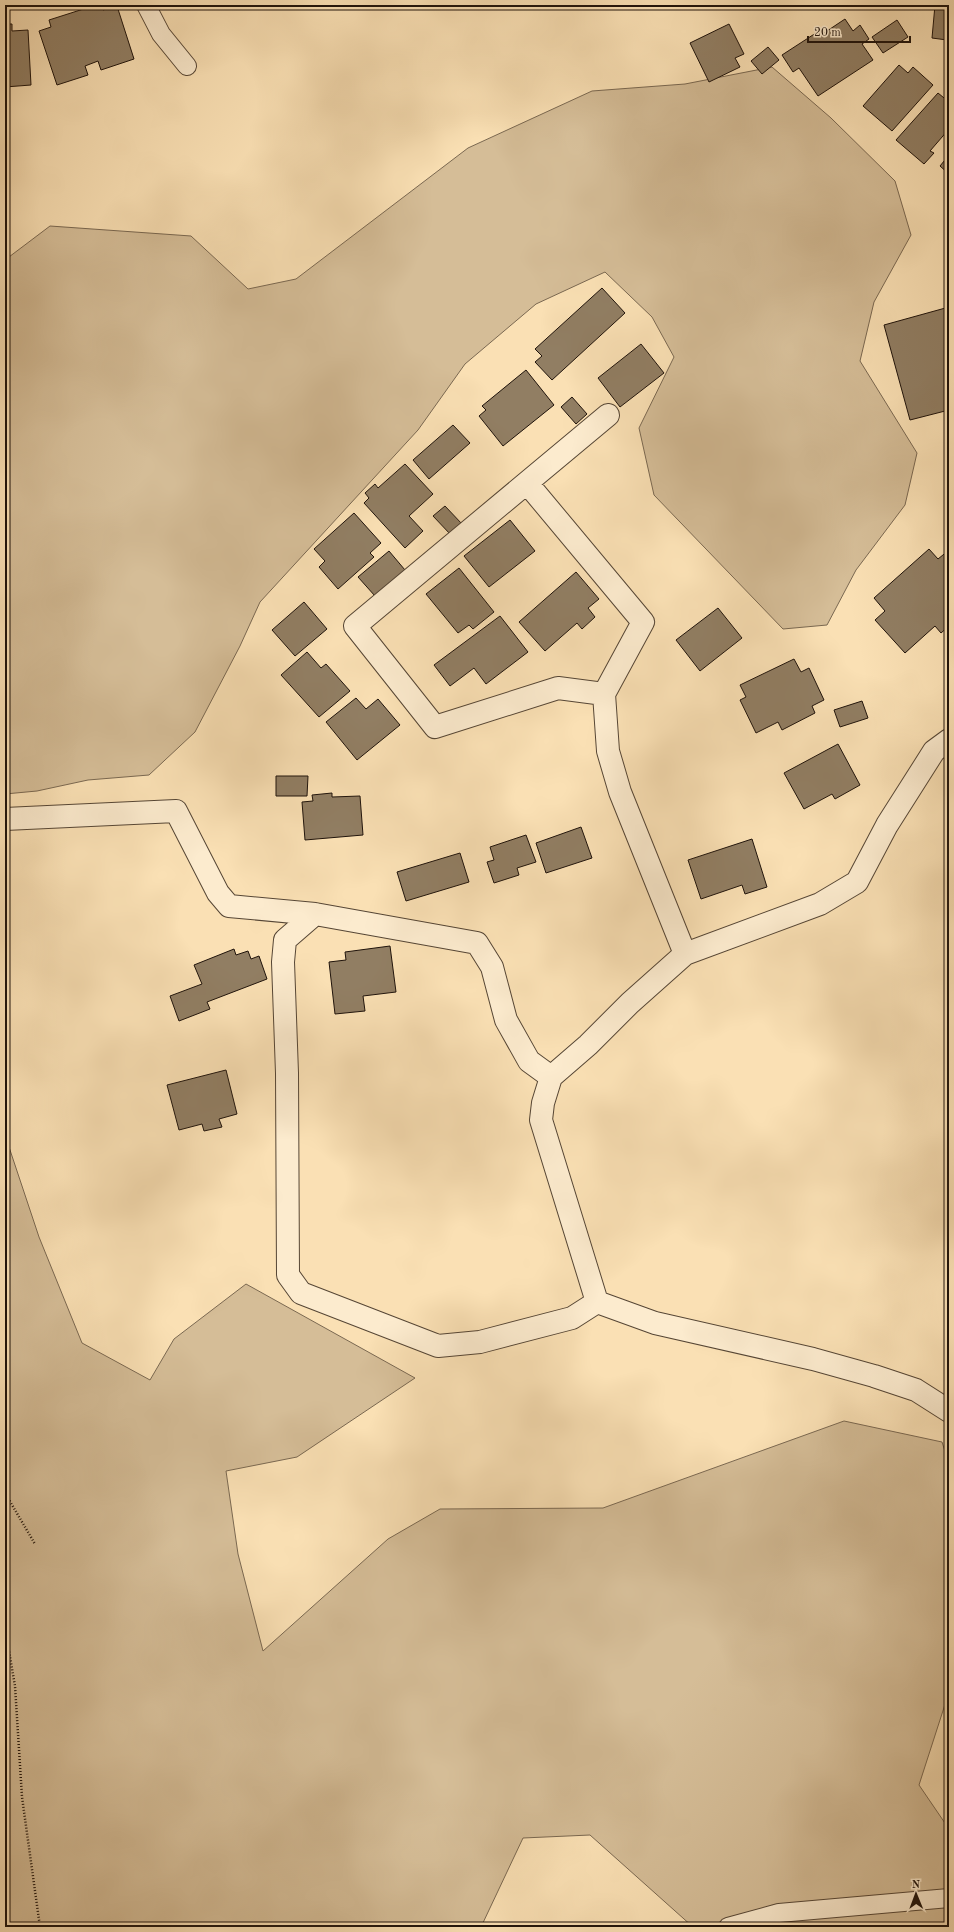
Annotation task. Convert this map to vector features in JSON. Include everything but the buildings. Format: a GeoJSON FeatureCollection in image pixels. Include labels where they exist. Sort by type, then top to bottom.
{"type":"FeatureCollection","features":[{"type":"Feature","properties":{"kind":"street"},"geometry":{"type":"LineString","coordinates":[[604,694],[558,688],[435,727],[355,626],[608,415]]}},
{"type":"Feature","properties":{"kind":"street"},"geometry":{"type":"LineString","coordinates":[[527,483],[643,622],[604,694],[608,751],[620,792],[686,954]]}},
{"type":"Feature","properties":{"kind":"street"},"geometry":{"type":"LineString","coordinates":[[597,1302],[541,1120],[543,1103],[551,1077],[588,1045],[630,1003],[686,954],[820,904],[857,882],[887,825],[934,751],[949,740]]}},
{"type":"Feature","properties":{"kind":"street"},"geometry":{"type":"LineString","coordinates":[[5,820],[176,811],[218,893],[229,906],[315,914],[477,943],[492,967],[506,1020],[529,1061],[551,1077]]}},
{"type":"Feature","properties":{"kind":"street"},"geometry":{"type":"LineString","coordinates":[[315,914],[285,940],[283,962],[287,1073],[288,1275],[301,1293],[438,1346],[480,1342],[572,1318],[597,1302]]}},
{"type":"Feature","properties":{"kind":"street"},"geometry":{"type":"LineString","coordinates":[[597,1302],[655,1323],[813,1359],[874,1376],[916,1390],[949,1411]]}},
{"type":"Feature","properties":{"kind":"lane"},"geometry":{"type":"LineString","coordinates":[[146,5],[161,34],[187,66]]}},
{"type":"Feature","properties":{"kind":"lane"},"geometry":{"type":"LineString","coordinates":[[728,1927],[779,1913],[949,1898]]}},
{"type":"Feature","properties":{"kind":"path"},"geometry":{"type":"LineString","coordinates":[[5,1493],[35,1544]]}},
{"type":"Feature","properties":{"kind":"path"},"geometry":{"type":"LineString","coordinates":[[5,1628],[15,1686],[22,1796],[40,1927]]}},
{"type":"Feature","properties":{"kind":"shaded area"},"geometry":{"type":"Polygon","coordinates":[[[772,67],[831,118],[895,181],[911,235],[874,302],[860,361],[917,453],[905,505],[856,570],[827,625],[783,629],[654,495],[639,428],[674,357],[652,317],[605,272],[536,304],[465,364],[418,430],[260,602],[240,646],[195,732],[149,775],[88,780],[37,791],[5,794],[5,260],[50,226],[191,236],[248,289],[296,279],[468,148],[592,91],[685,84],[772,67]]]}},
{"type":"Feature","properties":{"kind":"shaded area"},"geometry":{"type":"Polygon","coordinates":[[[5,1135],[39,1237],[82,1343],[150,1380],[174,1339],[246,1284],[415,1378],[297,1457],[226,1471],[238,1554],[263,1651],[388,1539],[440,1509],[603,1508],[844,1421],[942,1442],[949,1464],[949,1692],[919,1785],[949,1829],[949,1927],[693,1927],[590,1835],[523,1838],[481,1927],[5,1927],[5,1135]]]}}]}
